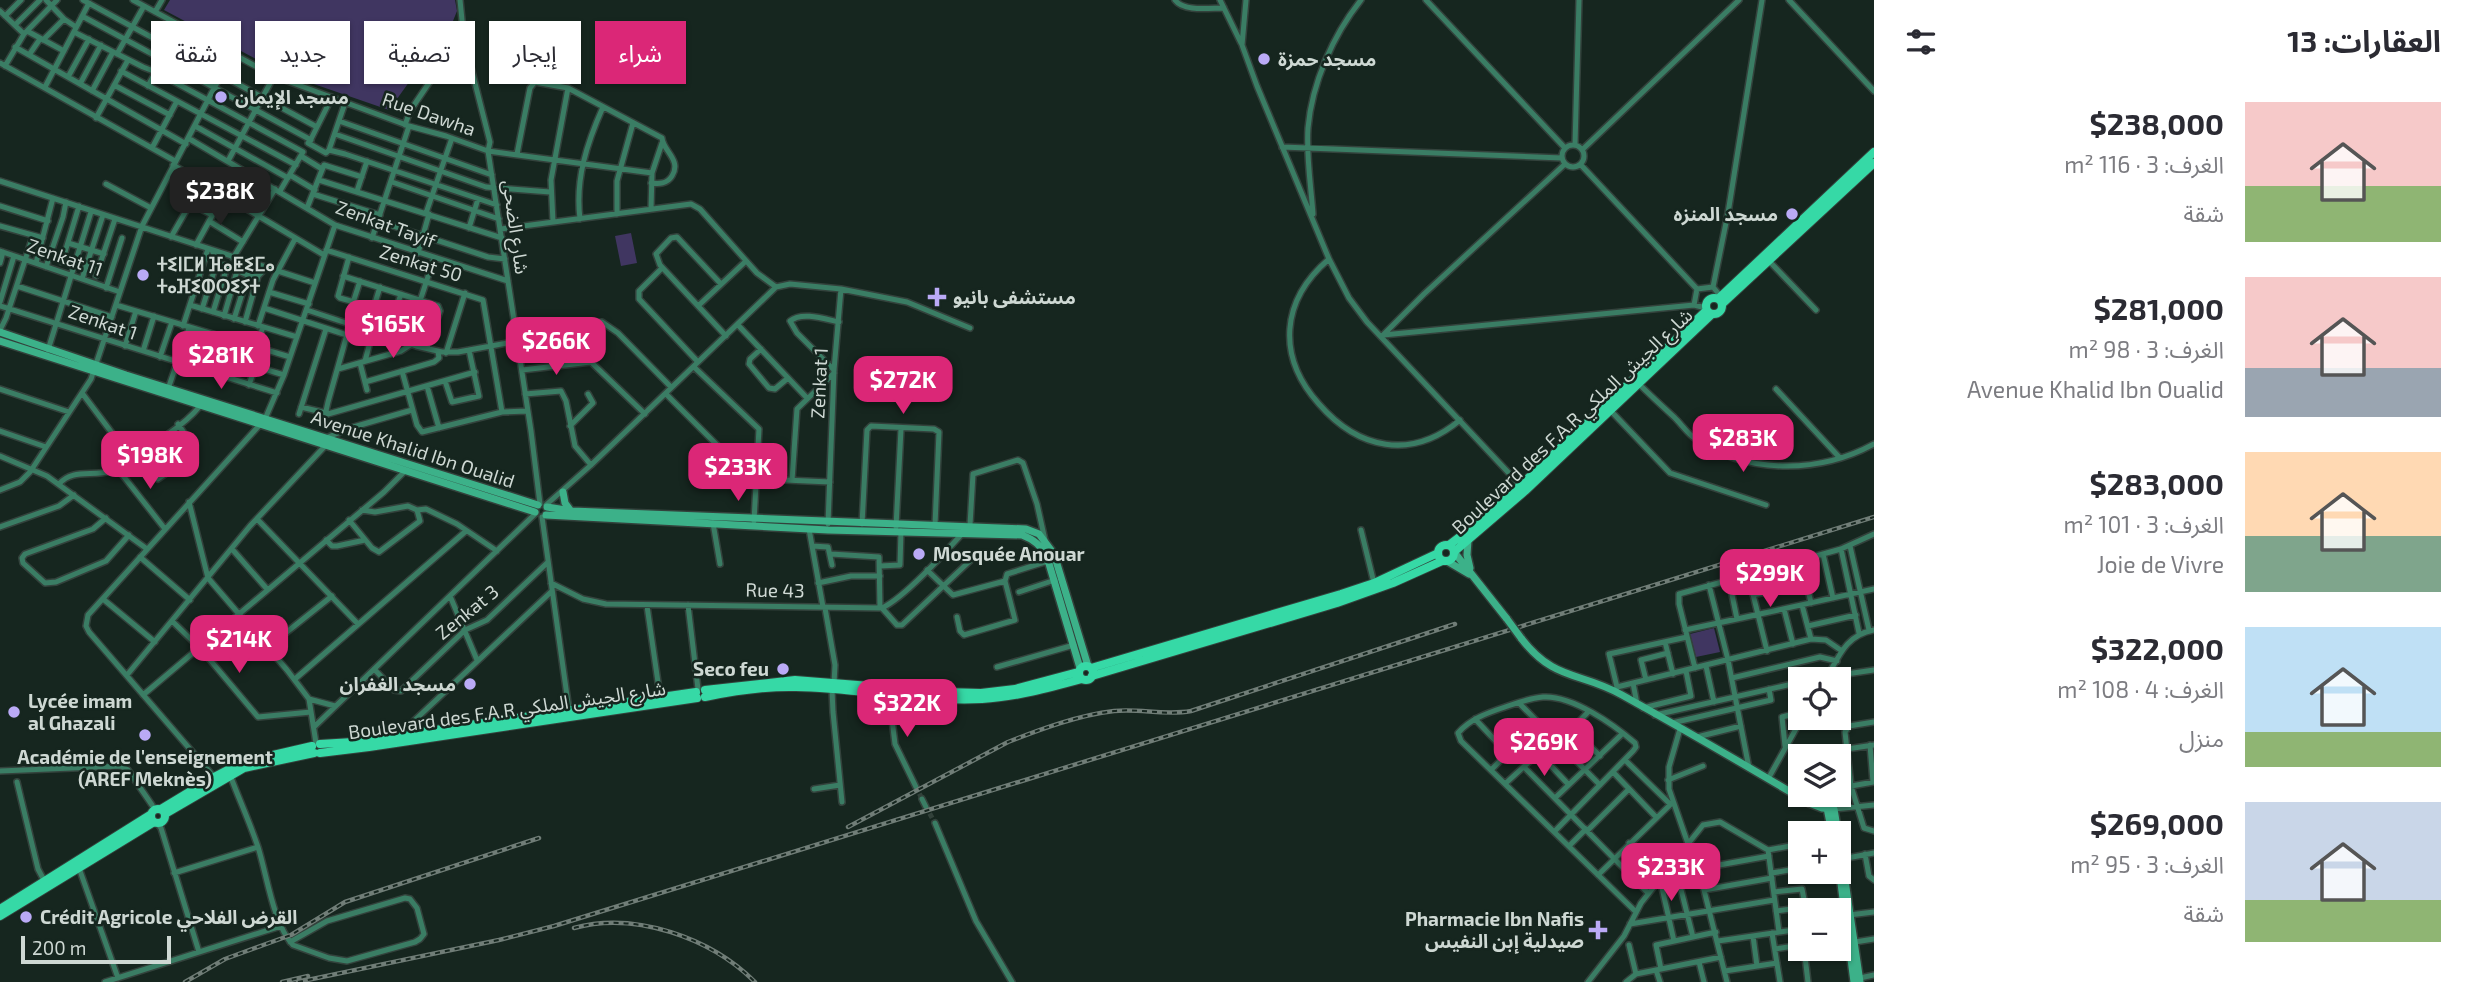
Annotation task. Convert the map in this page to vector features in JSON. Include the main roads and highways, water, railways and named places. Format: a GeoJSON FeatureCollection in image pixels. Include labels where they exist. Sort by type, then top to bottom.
{"type":"FeatureCollection","features":[{"type":"Feature","properties":{"kind":"main road","name":"Boulevard des F.A.R شارع الجيش الملكي"},"geometry":{"type":"LineString","coordinates":[[1719,300],[1874,152]]}},
{"type":"Feature","properties":{"kind":"main road","name":"Boulevard des F.A.R شارع الجيش الملكي"},"geometry":{"type":"LineString","coordinates":[[1442,558],[1441,546],[1452,549],[1468,540],[1525,491],[1639,384],[1709,311],[1709,299],[1719,300],[1770,262],[1874,163]]}},
{"type":"Feature","properties":{"kind":"main road","name":"Boulevard des F.A.R شارع الجيش الملكي"},"geometry":{"type":"LineString","coordinates":[[1452,549],[1709,311],[1721,311],[1719,300]]}},
{"type":"Feature","properties":{"kind":"main road","name":"Avenue Khalid Ibn Oualid"},"geometry":{"type":"LineString","coordinates":[[0,331],[95,369],[200,406],[327,441],[541,510],[718,521]]}},
{"type":"Feature","properties":{"kind":"main road","name":"Avenue Khalid Ibn Oualid"},"geometry":{"type":"LineString","coordinates":[[0,341],[169,389],[262,422]]}},
{"type":"Feature","properties":{"kind":"main road","name":"Avenue Khalid Ibn Oualid"},"geometry":{"type":"LineString","coordinates":[[327,441],[405,471],[541,510],[718,521],[828,521],[862,526],[1014,534],[1029,538],[1043,550],[1048,561],[1074,645],[1085,671]]}},
{"type":"Feature","properties":{"kind":"main road"},"geometry":{"type":"LineString","coordinates":[[563,492],[565,503],[572,511]]}},
{"type":"Feature","properties":{"kind":"main road","name":"Avenue Khalid Ibn Oualid"},"geometry":{"type":"LineString","coordinates":[[754,522],[828,530],[862,526]]}},
{"type":"Feature","properties":{"kind":"main road","name":"Avenue Khalid Ibn Oualid"},"geometry":{"type":"LineString","coordinates":[[898,528],[970,525],[1026,529],[1039,534],[1054,554],[1085,671]]}},
{"type":"Feature","properties":{"kind":"main road"},"geometry":{"type":"LineString","coordinates":[[1468,540],[1467,555],[1472,576]]}},
{"type":"Feature","properties":{"kind":"main road","name":"Boulevard des F.A.R شارع الجيش الملكي"},"geometry":{"type":"LineString","coordinates":[[833,686],[937,699],[982,699],[1023,694],[1085,671],[1374,583],[1442,558],[1453,557],[1452,549]]}},
{"type":"Feature","properties":{"kind":"main road"},"geometry":{"type":"LineString","coordinates":[[1452,549],[1521,638],[1539,659],[1551,668],[1616,689],[1655,715],[1816,806],[1831,808]]}},
{"type":"Feature","properties":{"kind":"main road","name":"Boulevard des F.A.R شارع الجيش الملكي"},"geometry":{"type":"LineString","coordinates":[[0,916],[79,868],[156,813],[230,775],[316,748],[369,747],[748,687],[833,686],[981,693],[1015,689],[1337,603],[1393,583],[1442,558]]}},
{"type":"Feature","properties":{"kind":"main road"},"geometry":{"type":"LineString","coordinates":[[1442,558],[1472,576]]}},
{"type":"Feature","properties":{"kind":"main road","name":"Boulevard des F.A.R شارع الجيش الملكي"},"geometry":{"type":"LineString","coordinates":[[0,909],[214,777],[253,759],[660,696],[700,693]]}},
{"type":"Feature","properties":{"kind":"main road"},"geometry":{"type":"LineString","coordinates":[[1831,808],[1832,821]]}},
{"type":"Feature","properties":{"kind":"main road"},"geometry":{"type":"LineString","coordinates":[[1831,808],[1835,821]]}},
{"type":"Feature","properties":{"kind":"main road"},"geometry":{"type":"LineString","coordinates":[[1851,938],[1855,942],[1858,981]]}},
{"type":"Feature","properties":{"kind":"main road"},"geometry":{"type":"LineString","coordinates":[[1851,950],[1858,981]]}},
{"type":"Feature","properties":{"kind":"tunnel"},"geometry":{"type":"LineString","coordinates":[[916,787],[922,799]]}},
{"type":"Feature","properties":{"kind":"tunnel"},"geometry":{"type":"LineString","coordinates":[[926,807],[935,823]]}},
{"type":"Feature","properties":{"kind":"railway"},"geometry":{"type":"LineString","coordinates":[[298,982],[554,926],[1874,517]]}},
{"type":"Feature","properties":{"kind":"railway"},"geometry":{"type":"LineString","coordinates":[[848,827],[1008,742],[1047,728],[1114,711],[1191,711],[1455,624]]}},
{"type":"Feature","properties":{"kind":"railway"},"geometry":{"type":"LineString","coordinates":[[185,982],[225,959],[291,935],[345,902],[539,838]]}},
{"type":"Feature","properties":{"kind":"railway"},"geometry":{"type":"LineString","coordinates":[[574,928],[622,923],[671,932],[717,953],[755,982]]}},
{"type":"Feature","properties":{"kind":"railway"},"geometry":{"type":"LineString","coordinates":[[282,982],[308,976]]}},
{"type":"Feature","properties":{"kind":"place","name":"مسجد حمزة"},"geometry":{"type":"Point","coordinates":[1264,59]}},
{"type":"Feature","properties":{"kind":"place","name":"مسجد الإيمان"},"geometry":{"type":"Point","coordinates":[221,97]}},
{"type":"Feature","properties":{"kind":"place","name":"مسجد المنزه"},"geometry":{"type":"Point","coordinates":[1792,214]}},
{"type":"Feature","properties":{"kind":"place","name":"ⵜⵉⵏⵎⵍ ⴼⴰⵟⵉⵎⴰ ⵜⴰⴼⵉⵀⵔⵉⵢⵜ"},"geometry":{"type":"Point","coordinates":[143,275]}},
{"type":"Feature","properties":{"kind":"place","name":"مستشفى بانيو"},"geometry":{"type":"Point","coordinates":[937,297]}},
{"type":"Feature","properties":{"kind":"place","name":"Mosquée Anouar"},"geometry":{"type":"Point","coordinates":[919,554]}},
{"type":"Feature","properties":{"kind":"place","name":"Seco feu"},"geometry":{"type":"Point","coordinates":[783,669]}},
{"type":"Feature","properties":{"kind":"place","name":"مسجد الغفران"},"geometry":{"type":"Point","coordinates":[470,684]}},
{"type":"Feature","properties":{"kind":"place","name":"Lycée imam al Ghazali"},"geometry":{"type":"Point","coordinates":[14,712]}},
{"type":"Feature","properties":{"kind":"place","name":"Académie de l'enseignement (AREF Meknès)"},"geometry":{"type":"Point","coordinates":[145,735]}},
{"type":"Feature","properties":{"kind":"place","name":"Crédit Agricole القرض الفلاحي"},"geometry":{"type":"Point","coordinates":[26,917]}},
{"type":"Feature","properties":{"kind":"place","name":"Pharmacie Ibn Nafis صيدلية إبن النفيس"},"geometry":{"type":"Point","coordinates":[1598,930]}}]}
